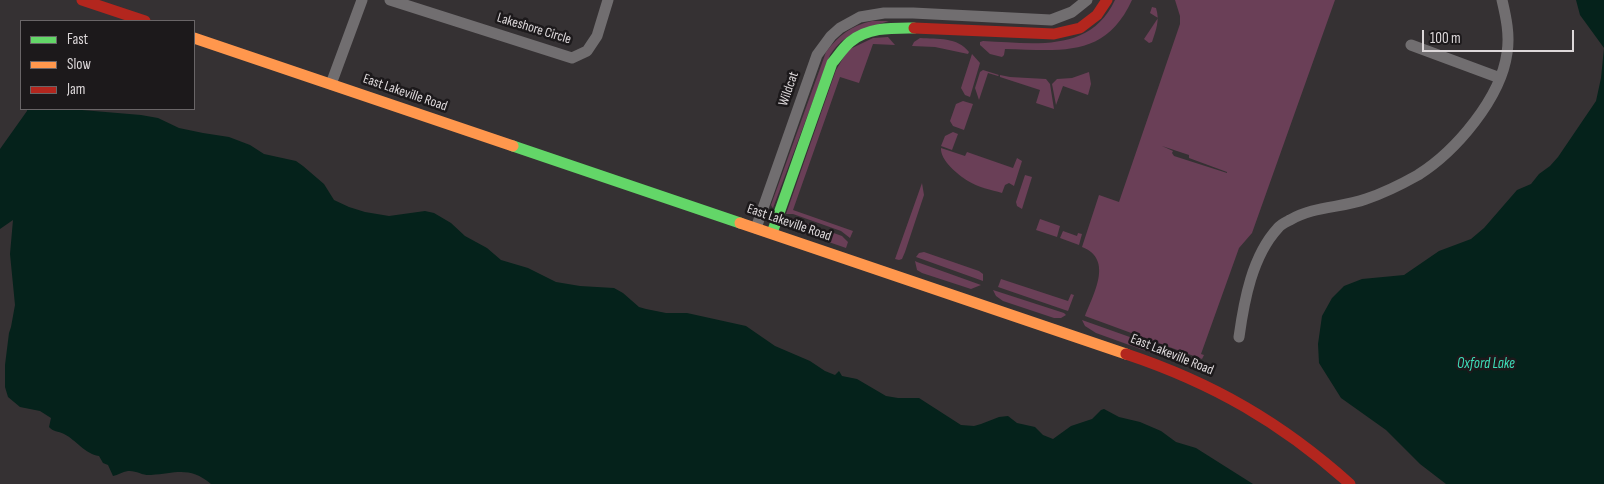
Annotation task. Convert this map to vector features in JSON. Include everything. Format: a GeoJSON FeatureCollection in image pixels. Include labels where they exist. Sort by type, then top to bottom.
{"type":"FeatureCollection","features":[{"type":"Feature","properties":{"kind":"main road"},"geometry":{"type":"LineString","coordinates":[[82,0],[142,20]]}},
{"type":"Feature","properties":{"kind":"main road"},"geometry":{"type":"LineString","coordinates":[[772,233],[832,63],[850,42],[867,32],[884,28],[1054,34],[1080,28],[1097,15],[1107,0]]}},
{"type":"Feature","properties":{"kind":"main road","name":"East Lakeville Road"},"geometry":{"type":"LineString","coordinates":[[195,38],[1104,345],[1185,375],[1228,396],[1272,422],[1314,453],[1350,484]]}},
{"type":"Feature","properties":{"kind":"street"},"geometry":{"type":"LineString","coordinates":[[331,84],[362,0]]}},
{"type":"Feature","properties":{"kind":"street","name":"Lakeshore Circle"},"geometry":{"type":"LineString","coordinates":[[390,0],[572,58],[587,51],[597,36],[608,0]]}},
{"type":"Feature","properties":{"kind":"street","name":"Wildcat"},"geometry":{"type":"LineString","coordinates":[[756,228],[817,55],[831,36],[840,28],[860,17],[902,13],[1051,20],[1072,12],[1086,0]]}},
{"type":"Feature","properties":{"kind":"street"},"geometry":{"type":"LineString","coordinates":[[1239,337],[1244,302],[1252,277],[1260,257],[1278,227],[1302,213],[1364,200],[1419,174],[1452,147],[1475,122],[1488,104],[1500,78],[1507,52],[1508,27],[1502,0]]}},
{"type":"Feature","properties":{"kind":"street"},"geometry":{"type":"LineString","coordinates":[[902,13],[903,28]]}},
{"type":"Feature","properties":{"kind":"street"},"geometry":{"type":"LineString","coordinates":[[1411,45],[1500,78]]}},
{"type":"Feature","properties":{"kind":"shaded area"},"geometry":{"type":"Polygon","coordinates":[[[1115,0],[1132,0],[1121,19],[1108,33],[1094,42],[1079,47],[1044,50],[1005,49],[1002,57],[990,54],[980,45],[980,42],[983,41],[1040,43],[1058,42],[1075,37],[1091,29],[1104,17],[1115,0]]]}},
{"type":"Feature","properties":{"kind":"shaded area"},"geometry":{"type":"Polygon","coordinates":[[[1175,0],[1335,0],[1252,233],[1239,248],[1201,354],[1204,355],[1202,359],[1085,316],[1096,288],[1099,269],[1097,260],[1092,253],[1082,247],[1099,195],[1119,202],[1180,24],[1180,16],[1175,0]],[[1162,146],[1173,151],[1174,156],[1227,173],[1189,158],[1189,155],[1162,146]]]}},
{"type":"Feature","properties":{"kind":"shaded area"},"geometry":{"type":"Polygon","coordinates":[[[1152,7],[1156,8],[1158,18],[1150,13],[1152,7]]]}},
{"type":"Feature","properties":{"kind":"shaded area"},"geometry":{"type":"Polygon","coordinates":[[[1158,19],[1152,42],[1149,43],[1144,39],[1158,19]]]}},
{"type":"Feature","properties":{"kind":"shaded area"},"geometry":{"type":"Polygon","coordinates":[[[872,21],[889,21],[863,29],[849,36],[830,55],[773,208],[771,205],[826,52],[846,32],[872,21]]]}},
{"type":"Feature","properties":{"kind":"shaded area"},"geometry":{"type":"Polygon","coordinates":[[[888,37],[895,45],[873,44],[859,83],[840,77],[793,210],[853,231],[850,238],[841,231],[793,214],[786,214],[836,70],[848,50],[873,38],[888,37]]]}},
{"type":"Feature","properties":{"kind":"shaded area"},"geometry":{"type":"Polygon","coordinates":[[[920,38],[953,41],[969,52],[968,54],[935,47],[912,46],[920,38]]]}},
{"type":"Feature","properties":{"kind":"shaded area"},"geometry":{"type":"Polygon","coordinates":[[[972,54],[980,63],[970,97],[965,95],[961,88],[972,54]]]}},
{"type":"Feature","properties":{"kind":"shaded area"},"geometry":{"type":"Polygon","coordinates":[[[983,70],[999,75],[988,73],[979,100],[975,88],[980,72],[983,70]]]}},
{"type":"Feature","properties":{"kind":"shaded area"},"geometry":{"type":"Polygon","coordinates":[[[1089,72],[1091,84],[1088,95],[1063,86],[1056,105],[1052,84],[1057,79],[1072,78],[1089,72]]]}},
{"type":"Feature","properties":{"kind":"shaded area"},"geometry":{"type":"Polygon","coordinates":[[[1000,75],[1046,79],[1050,84],[1054,109],[1036,103],[1040,90],[1000,77],[1000,75]]]}},
{"type":"Feature","properties":{"kind":"shaded area"},"geometry":{"type":"Polygon","coordinates":[[[963,101],[973,104],[964,130],[953,126],[950,121],[956,104],[963,101]]]}},
{"type":"Feature","properties":{"kind":"shaded area"},"geometry":{"type":"Polygon","coordinates":[[[953,132],[958,134],[952,150],[941,146],[945,136],[953,132]]]}},
{"type":"Feature","properties":{"kind":"shaded area"},"geometry":{"type":"Polygon","coordinates":[[[941,148],[965,156],[967,152],[1013,168],[1017,158],[1022,161],[1014,186],[1009,183],[1005,185],[1002,193],[972,183],[950,167],[941,153],[941,148]]]}},
{"type":"Feature","properties":{"kind":"shaded area"},"geometry":{"type":"Polygon","coordinates":[[[1025,175],[1032,177],[1022,209],[1017,206],[1016,202],[1025,175]]]}},
{"type":"Feature","properties":{"kind":"shaded area"},"geometry":{"type":"Polygon","coordinates":[[[922,183],[924,195],[905,252],[902,259],[895,259],[922,183]]]}},
{"type":"Feature","properties":{"kind":"shaded area"},"geometry":{"type":"Polygon","coordinates":[[[785,217],[842,236],[848,242],[846,248],[797,231],[787,223],[785,217]]]}},
{"type":"Feature","properties":{"kind":"shaded area"},"geometry":{"type":"Polygon","coordinates":[[[1040,219],[1060,226],[1057,237],[1036,230],[1040,219]]]}},
{"type":"Feature","properties":{"kind":"shaded area"},"geometry":{"type":"Polygon","coordinates":[[[1063,231],[1077,236],[1078,233],[1082,234],[1079,245],[1060,238],[1063,231]]]}},
{"type":"Feature","properties":{"kind":"shaded area"},"geometry":{"type":"Polygon","coordinates":[[[924,252],[979,271],[983,274],[983,281],[916,257],[919,253],[924,252]]]}},
{"type":"Feature","properties":{"kind":"shaded area"},"geometry":{"type":"Polygon","coordinates":[[[915,261],[981,285],[971,289],[922,273],[917,270],[915,261]]]}},
{"type":"Feature","properties":{"kind":"shaded area"},"geometry":{"type":"Polygon","coordinates":[[[1001,279],[1068,301],[1071,294],[1074,295],[1068,311],[998,287],[1001,279]]]}},
{"type":"Feature","properties":{"kind":"shaded area"},"geometry":{"type":"Polygon","coordinates":[[[993,290],[1066,315],[1061,318],[1054,318],[1003,301],[996,296],[993,290]]]}},
{"type":"Feature","properties":{"kind":"shaded area"},"geometry":{"type":"Polygon","coordinates":[[[1082,320],[1200,362],[1206,365],[1204,372],[1096,333],[1085,326],[1082,320]]]}},
{"type":"Feature","properties":{"kind":"water"},"geometry":{"type":"Polygon","coordinates":[[[1576,0],[1604,0],[1604,48],[1580,15],[1576,0]]]}},
{"type":"Feature","properties":{"kind":"water","name":"Oxford Lake"},"geometry":{"type":"Polygon","coordinates":[[[1604,48],[1604,484],[1446,484],[1420,464],[1386,430],[1341,398],[1319,363],[1318,344],[1322,316],[1332,298],[1344,286],[1362,279],[1404,275],[1439,251],[1471,239],[1484,228],[1517,190],[1531,184],[1539,174],[1550,166],[1596,101],[1601,78],[1604,48]]]}},
{"type":"Feature","properties":{"kind":"water"},"geometry":{"type":"Polygon","coordinates":[[[82,110],[141,115],[158,118],[179,128],[229,137],[250,145],[264,154],[296,161],[324,184],[334,200],[349,207],[389,216],[425,211],[434,213],[451,223],[465,236],[487,248],[501,260],[528,268],[556,282],[580,286],[614,288],[639,307],[646,309],[666,313],[687,313],[746,326],[775,346],[810,361],[825,371],[835,375],[839,371],[842,376],[857,379],[886,396],[919,398],[961,425],[974,426],[999,417],[1008,416],[1017,423],[1035,427],[1043,435],[1053,439],[1071,426],[1092,419],[1104,409],[1119,417],[1140,422],[1161,431],[1176,442],[1196,448],[1253,484],[211,484],[196,475],[182,472],[148,475],[128,471],[113,476],[108,465],[103,463],[99,456],[89,453],[64,434],[51,429],[49,427],[51,418],[40,411],[20,407],[8,397],[5,387],[5,365],[15,305],[10,254],[13,220],[0,229],[0,149],[27,111],[82,110]]]}},
{"type":"Feature","properties":{"kind":"traffic: fast"},"geometry":{"type":"LineString","coordinates":[[772,233],[832,63],[850,42],[864,33],[880,29],[914,28]]}},
{"type":"Feature","properties":{"kind":"traffic: fast"},"geometry":{"type":"LineString","coordinates":[[513,146],[740,223]]}},
{"type":"Feature","properties":{"kind":"traffic: slow"},"geometry":{"type":"LineString","coordinates":[[195,38],[513,146]]}},
{"type":"Feature","properties":{"kind":"traffic: slow"},"geometry":{"type":"LineString","coordinates":[[740,223],[1126,354]]}},
{"type":"Feature","properties":{"kind":"traffic: jam"},"geometry":{"type":"LineString","coordinates":[[82,0],[142,20]]}},
{"type":"Feature","properties":{"kind":"traffic: jam"},"geometry":{"type":"LineString","coordinates":[[914,28],[1054,34],[1080,28],[1097,15],[1107,0]]}},
{"type":"Feature","properties":{"kind":"traffic: jam"},"geometry":{"type":"LineString","coordinates":[[1126,354],[1188,378],[1245,407],[1299,442],[1350,484]]}}]}
